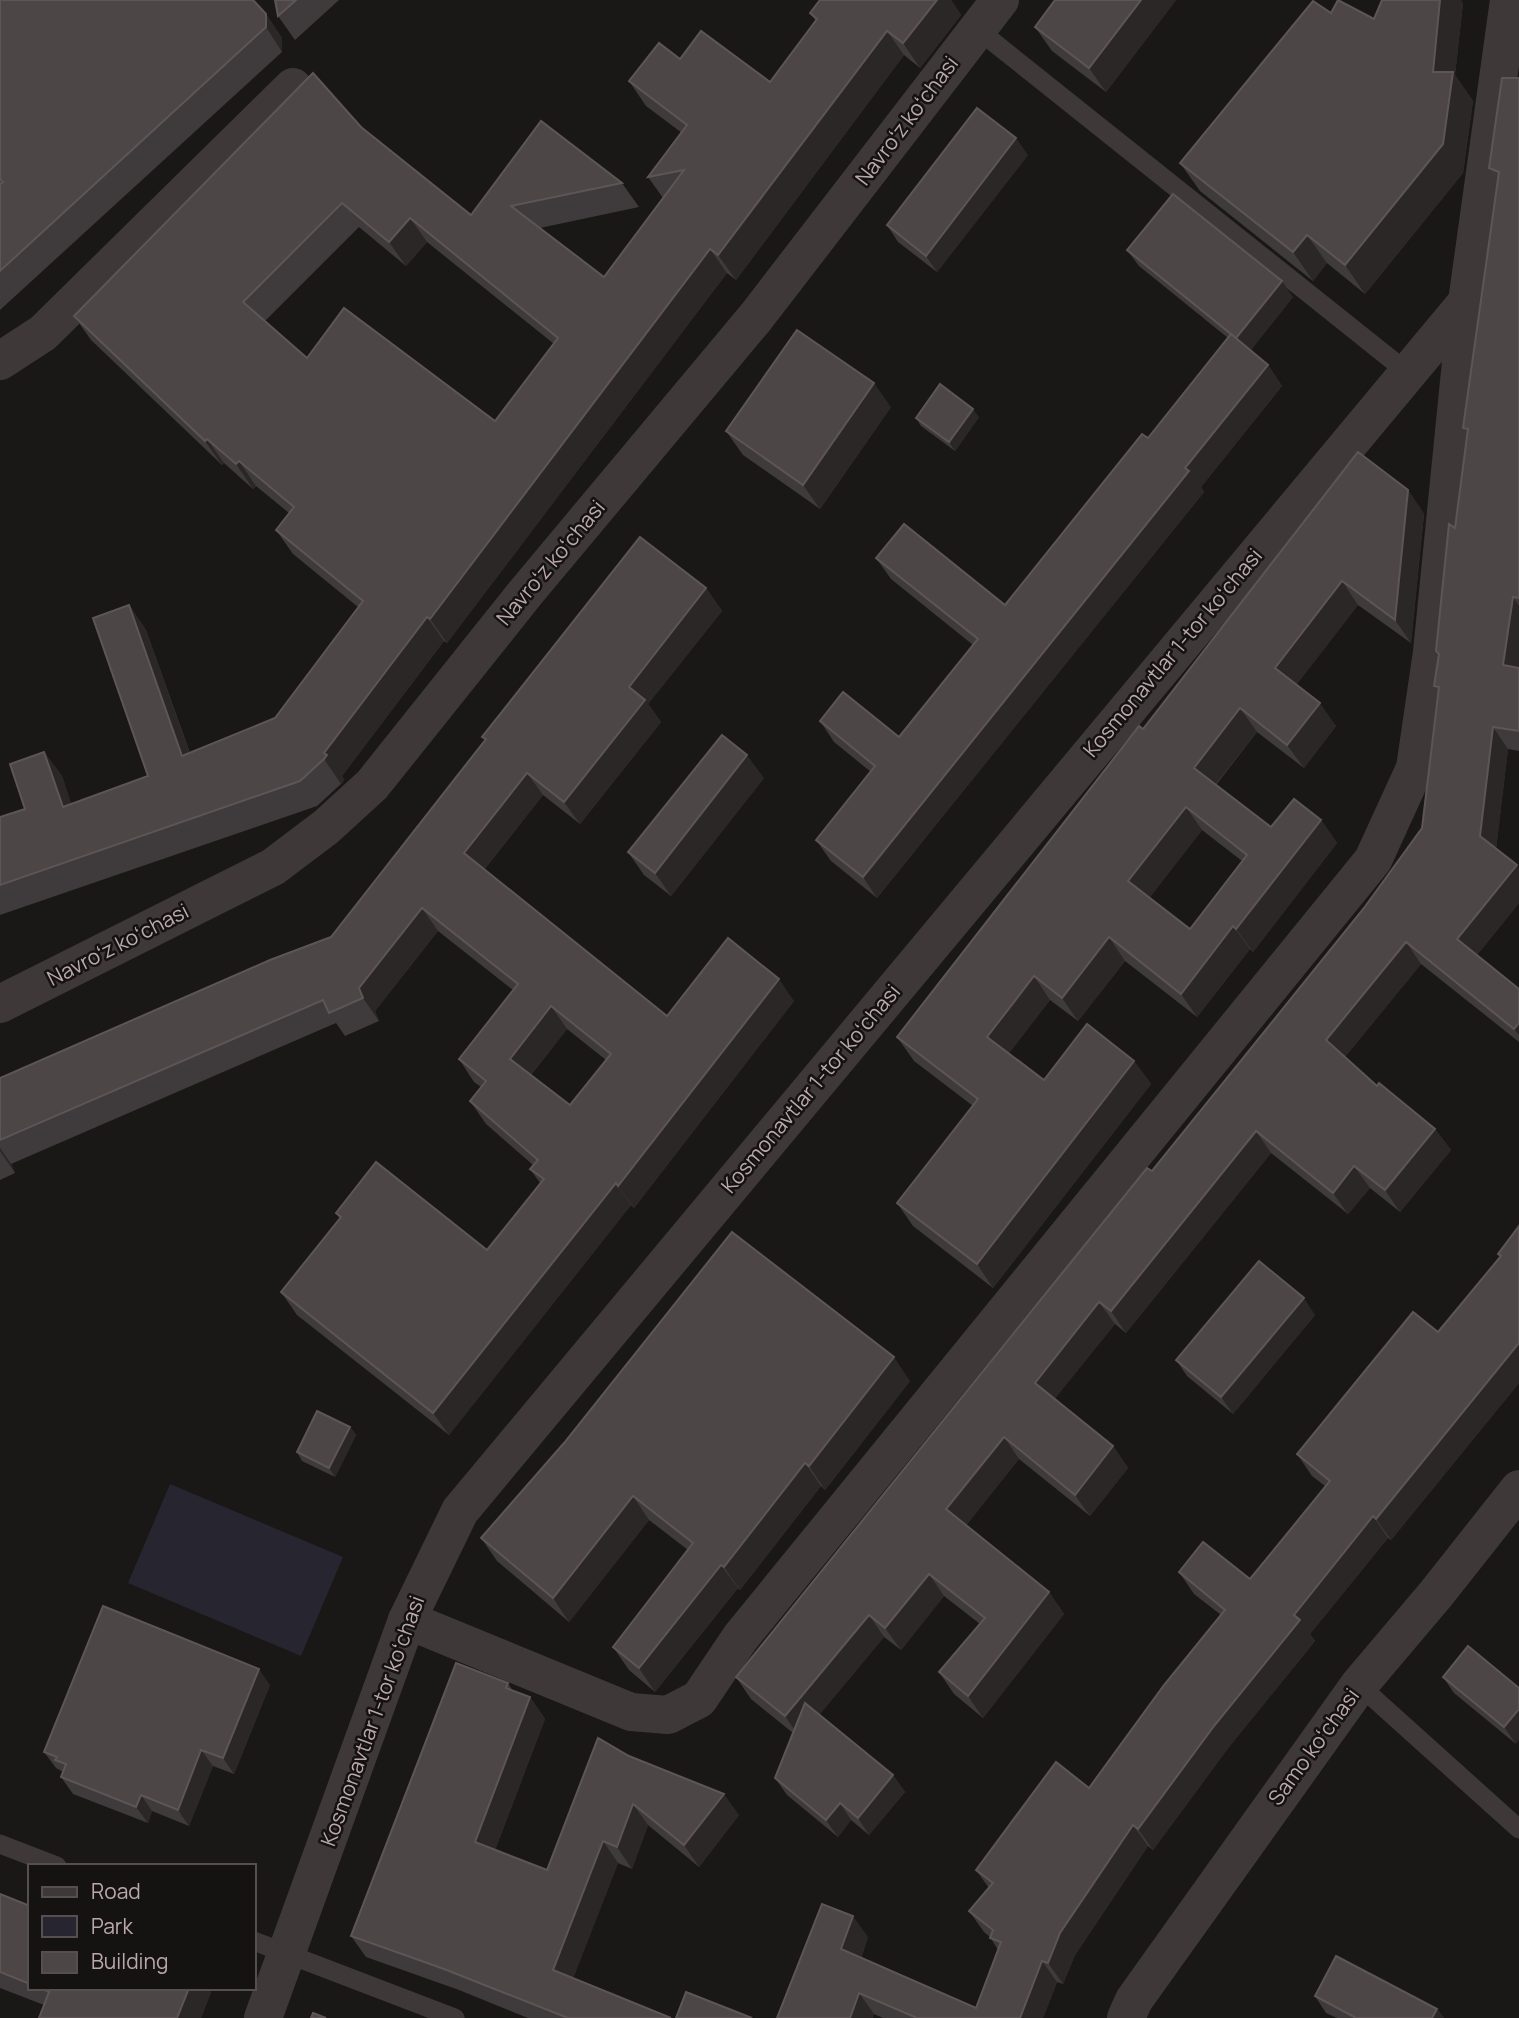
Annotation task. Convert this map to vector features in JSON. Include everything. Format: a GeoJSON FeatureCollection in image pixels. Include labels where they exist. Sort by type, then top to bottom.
{"type":"FeatureCollection","features":[{"type":"Feature","properties":{"kind":"street"},"geometry":{"type":"LineString","coordinates":[[407,1620],[631,1712],[668,1715],[699,1699],[740,1638],[1373,860],[1415,768],[1432,652],[1467,302],[1509,0]]}},
{"type":"Feature","properties":{"kind":"street","name":"Navroʻz koʻchasi"},"geometry":{"type":"LineString","coordinates":[[0,1004],[273,866],[326,827],[372,785],[527,590],[756,317],[989,14]]}},
{"type":"Feature","properties":{"kind":"street"},"geometry":{"type":"LineString","coordinates":[[0,361],[43,334],[293,87]]}},
{"type":"Feature","properties":{"kind":"street","name":"Kosmonavtlar 1-tor koʻchasi"},"geometry":{"type":"LineString","coordinates":[[263,2018],[271,1948],[407,1620],[460,1511],[1467,302]]}},
{"type":"Feature","properties":{"kind":"street","name":"Samo koʻchasi"},"geometry":{"type":"LineString","coordinates":[[1126,2018],[1133,2000],[1359,1685],[1436,1594],[1519,1489]]}},
{"type":"Feature","properties":{"kind":"lane"},"geometry":{"type":"LineString","coordinates":[[989,14],[1407,372]]}},
{"type":"Feature","properties":{"kind":"lane"},"geometry":{"type":"LineString","coordinates":[[1359,1685],[1519,1829]]}},
{"type":"Feature","properties":{"kind":"lane"},"geometry":{"type":"LineString","coordinates":[[1492,1803],[1519,1810]]}},
{"type":"Feature","properties":{"kind":"lane"},"geometry":{"type":"LineString","coordinates":[[0,1844],[52,1864]]}},
{"type":"Feature","properties":{"kind":"lane"},"geometry":{"type":"LineString","coordinates":[[271,1948],[455,2018]]}},
{"type":"Feature","properties":{"kind":"green space"},"geometry":{"type":"Polygon","coordinates":[[[170,1484],[343,1557],[301,1656],[128,1583],[170,1484]]]}},
{"type":"Feature","properties":{"kind":"building"},"geometry":{"type":"Polygon","coordinates":[[[0,0],[253,0],[266,14],[266,27],[0,271],[0,184],[3,182],[0,179],[0,0]]]}},
{"type":"Feature","properties":{"kind":"building"},"geometry":{"type":"Polygon","coordinates":[[[275,0],[296,0],[278,16],[275,0]]]}},
{"type":"Feature","properties":{"kind":"building"},"geometry":{"type":"Polygon","coordinates":[[[820,0],[937,0],[903,43],[887,31],[718,255],[710,249],[430,619],[427,617],[324,753],[327,755],[324,759],[300,781],[0,885],[0,817],[25,809],[10,764],[44,752],[63,807],[148,776],[93,618],[129,605],[182,756],[275,718],[363,601],[276,530],[294,507],[239,461],[236,464],[207,439],[205,441],[74,316],[313,73],[361,127],[471,215],[541,121],[622,183],[511,206],[604,277],[684,170],[648,177],[687,125],[629,81],[659,43],[680,59],[701,31],[770,82],[817,19],[810,13],[820,0]],[[342,203],[243,302],[307,358],[344,308],[495,421],[558,338],[410,218],[389,242],[342,203]]]}},
{"type":"Feature","properties":{"kind":"building"},"geometry":{"type":"Polygon","coordinates":[[[1055,0],[1141,0],[1089,68],[1035,27],[1055,0]]]}},
{"type":"Feature","properties":{"kind":"building"},"geometry":{"type":"Polygon","coordinates":[[[1338,0],[1374,19],[1382,0],[1440,0],[1433,72],[1453,72],[1443,144],[1345,265],[1307,235],[1293,252],[1180,163],[1313,1],[1331,13],[1338,0]]]}},
{"type":"Feature","properties":{"kind":"building"},"geometry":{"type":"Polygon","coordinates":[[[1502,78],[1519,78],[1519,598],[1513,597],[1503,665],[1519,668],[1519,731],[1493,727],[1480,836],[1517,865],[1457,939],[1519,989],[1519,1023],[1514,1029],[1406,942],[1326,1040],[1377,1086],[1379,1083],[1435,1129],[1385,1190],[1354,1166],[1333,1193],[1256,1131],[1111,1311],[1099,1302],[1035,1383],[1113,1446],[1075,1495],[1004,1437],[946,1509],[1049,1592],[968,1696],[939,1672],[985,1618],[929,1574],[885,1628],[869,1615],[785,1716],[736,1677],[1147,1168],[1152,1171],[1364,908],[1422,828],[1439,687],[1434,686],[1439,654],[1436,651],[1449,524],[1455,528],[1468,429],[1463,428],[1499,172],[1489,168],[1502,78]]]}},
{"type":"Feature","properties":{"kind":"building"},"geometry":{"type":"Polygon","coordinates":[[[977,108],[1016,138],[926,256],[887,225],[977,108]]]}},
{"type":"Feature","properties":{"kind":"building"},"geometry":{"type":"Polygon","coordinates":[[[1173,194],[1282,281],[1236,338],[1127,250],[1173,194]]]}},
{"type":"Feature","properties":{"kind":"building"},"geometry":{"type":"Polygon","coordinates":[[[797,330],[874,383],[803,485],[726,431],[797,330]]]}},
{"type":"Feature","properties":{"kind":"building"},"geometry":{"type":"Polygon","coordinates":[[[1231,334],[1268,365],[1185,468],[1189,471],[863,877],[816,840],[875,766],[820,721],[843,692],[899,737],[978,639],[876,558],[904,524],[1005,605],[1142,434],[1148,438],[1231,334]]]}},
{"type":"Feature","properties":{"kind":"building"},"geometry":{"type":"Polygon","coordinates":[[[940,384],[973,409],[949,442],[916,418],[940,384]]]}},
{"type":"Feature","properties":{"kind":"building"},"geometry":{"type":"Polygon","coordinates":[[[1358,452],[1408,490],[1395,620],[1342,581],[1275,668],[1320,703],[1287,745],[1240,708],[1194,768],[1271,827],[1294,799],[1321,820],[1236,929],[1233,926],[1181,994],[1109,937],[1062,998],[1034,976],[987,1037],[1044,1080],[1087,1024],[1134,1061],[977,1264],[897,1203],[978,1099],[897,1037],[1139,726],[1143,729],[1358,452]],[[1186,807],[1128,881],[1190,929],[1247,855],[1186,807]]]}},
{"type":"Feature","properties":{"kind":"building"},"geometry":{"type":"Polygon","coordinates":[[[640,537],[706,588],[629,687],[645,700],[564,802],[527,773],[464,853],[667,1016],[728,938],[779,979],[618,1186],[616,1183],[433,1413],[281,1292],[341,1217],[336,1213],[376,1162],[487,1250],[544,1179],[530,1169],[538,1160],[470,1101],[486,1081],[459,1059],[518,984],[422,908],[359,988],[363,998],[329,1013],[323,1000],[0,1140],[0,1078],[270,960],[331,937],[486,739],[482,737],[640,537]],[[551,1006],[510,1059],[570,1105],[611,1054],[551,1006]]]}},
{"type":"Feature","properties":{"kind":"building"},"geometry":{"type":"Polygon","coordinates":[[[722,735],[747,755],[655,873],[628,852],[722,735]]]}},
{"type":"Feature","properties":{"kind":"building"},"geometry":{"type":"Polygon","coordinates":[[[1519,1226],[1519,1343],[1376,1519],[1373,1516],[1294,1615],[1300,1620],[1214,1726],[1138,1829],[1133,1825],[1060,1933],[1048,1963],[1042,1961],[1020,2018],[917,2018],[859,1993],[850,2018],[777,2018],[822,1904],[853,1916],[841,1949],[976,2008],[1001,1942],[990,1938],[993,1930],[969,1911],[993,1883],[976,1870],[1056,1762],[1089,1788],[1164,1685],[1225,1610],[1179,1572],[1203,1542],[1250,1579],[1330,1481],[1297,1454],[1413,1312],[1438,1332],[1501,1256],[1498,1254],[1519,1226]]]}},
{"type":"Feature","properties":{"kind":"building"},"geometry":{"type":"Polygon","coordinates":[[[732,1232],[894,1357],[809,1466],[805,1463],[724,1567],[721,1565],[639,1668],[613,1647],[693,1543],[633,1496],[553,1598],[481,1538],[564,1443],[732,1232]]]}},
{"type":"Feature","properties":{"kind":"building"},"geometry":{"type":"Polygon","coordinates":[[[1259,1261],[1304,1298],[1221,1397],[1176,1360],[1259,1261]]]}},
{"type":"Feature","properties":{"kind":"building"},"geometry":{"type":"Polygon","coordinates":[[[317,1411],[350,1427],[329,1468],[297,1452],[317,1411]]]}},
{"type":"Feature","properties":{"kind":"building"},"geometry":{"type":"Polygon","coordinates":[[[103,1606],[259,1669],[223,1758],[201,1750],[178,1810],[141,1795],[136,1807],[61,1777],[66,1764],[44,1752],[103,1606]]]}},
{"type":"Feature","properties":{"kind":"building"},"geometry":{"type":"Polygon","coordinates":[[[1468,1646],[1519,1688],[1519,1709],[1504,1727],[1443,1677],[1468,1646]]]}},
{"type":"Feature","properties":{"kind":"building"},"geometry":{"type":"Polygon","coordinates":[[[456,1663],[508,1683],[506,1688],[530,1697],[475,1842],[547,1870],[598,1738],[629,1756],[724,1794],[684,1845],[633,1804],[617,1847],[603,1841],[553,1970],[671,2018],[568,2018],[351,1936],[456,1663]]]}},
{"type":"Feature","properties":{"kind":"building"},"geometry":{"type":"Polygon","coordinates":[[[805,1703],[893,1775],[858,1818],[840,1803],[826,1820],[775,1778],[805,1703]]]}},
{"type":"Feature","properties":{"kind":"building"},"geometry":{"type":"Polygon","coordinates":[[[0,1894],[28,1905],[28,1983],[0,1972],[0,1894]]]}},
{"type":"Feature","properties":{"kind":"building"},"geometry":{"type":"Polygon","coordinates":[[[1336,1956],[1437,2009],[1432,2018],[1356,2018],[1315,1996],[1336,1956]]]}},
{"type":"Feature","properties":{"kind":"building"},"geometry":{"type":"Polygon","coordinates":[[[45,1990],[188,1990],[177,2018],[39,2018],[49,1992],[45,1990]]]}},
{"type":"Feature","properties":{"kind":"building"},"geometry":{"type":"Polygon","coordinates":[[[686,1992],[752,2018],[676,2018],[686,1992]]]}},
{"type":"Feature","properties":{"kind":"building"},"geometry":{"type":"Polygon","coordinates":[[[313,2013],[326,2018],[311,2018],[313,2013]]]}}]}
